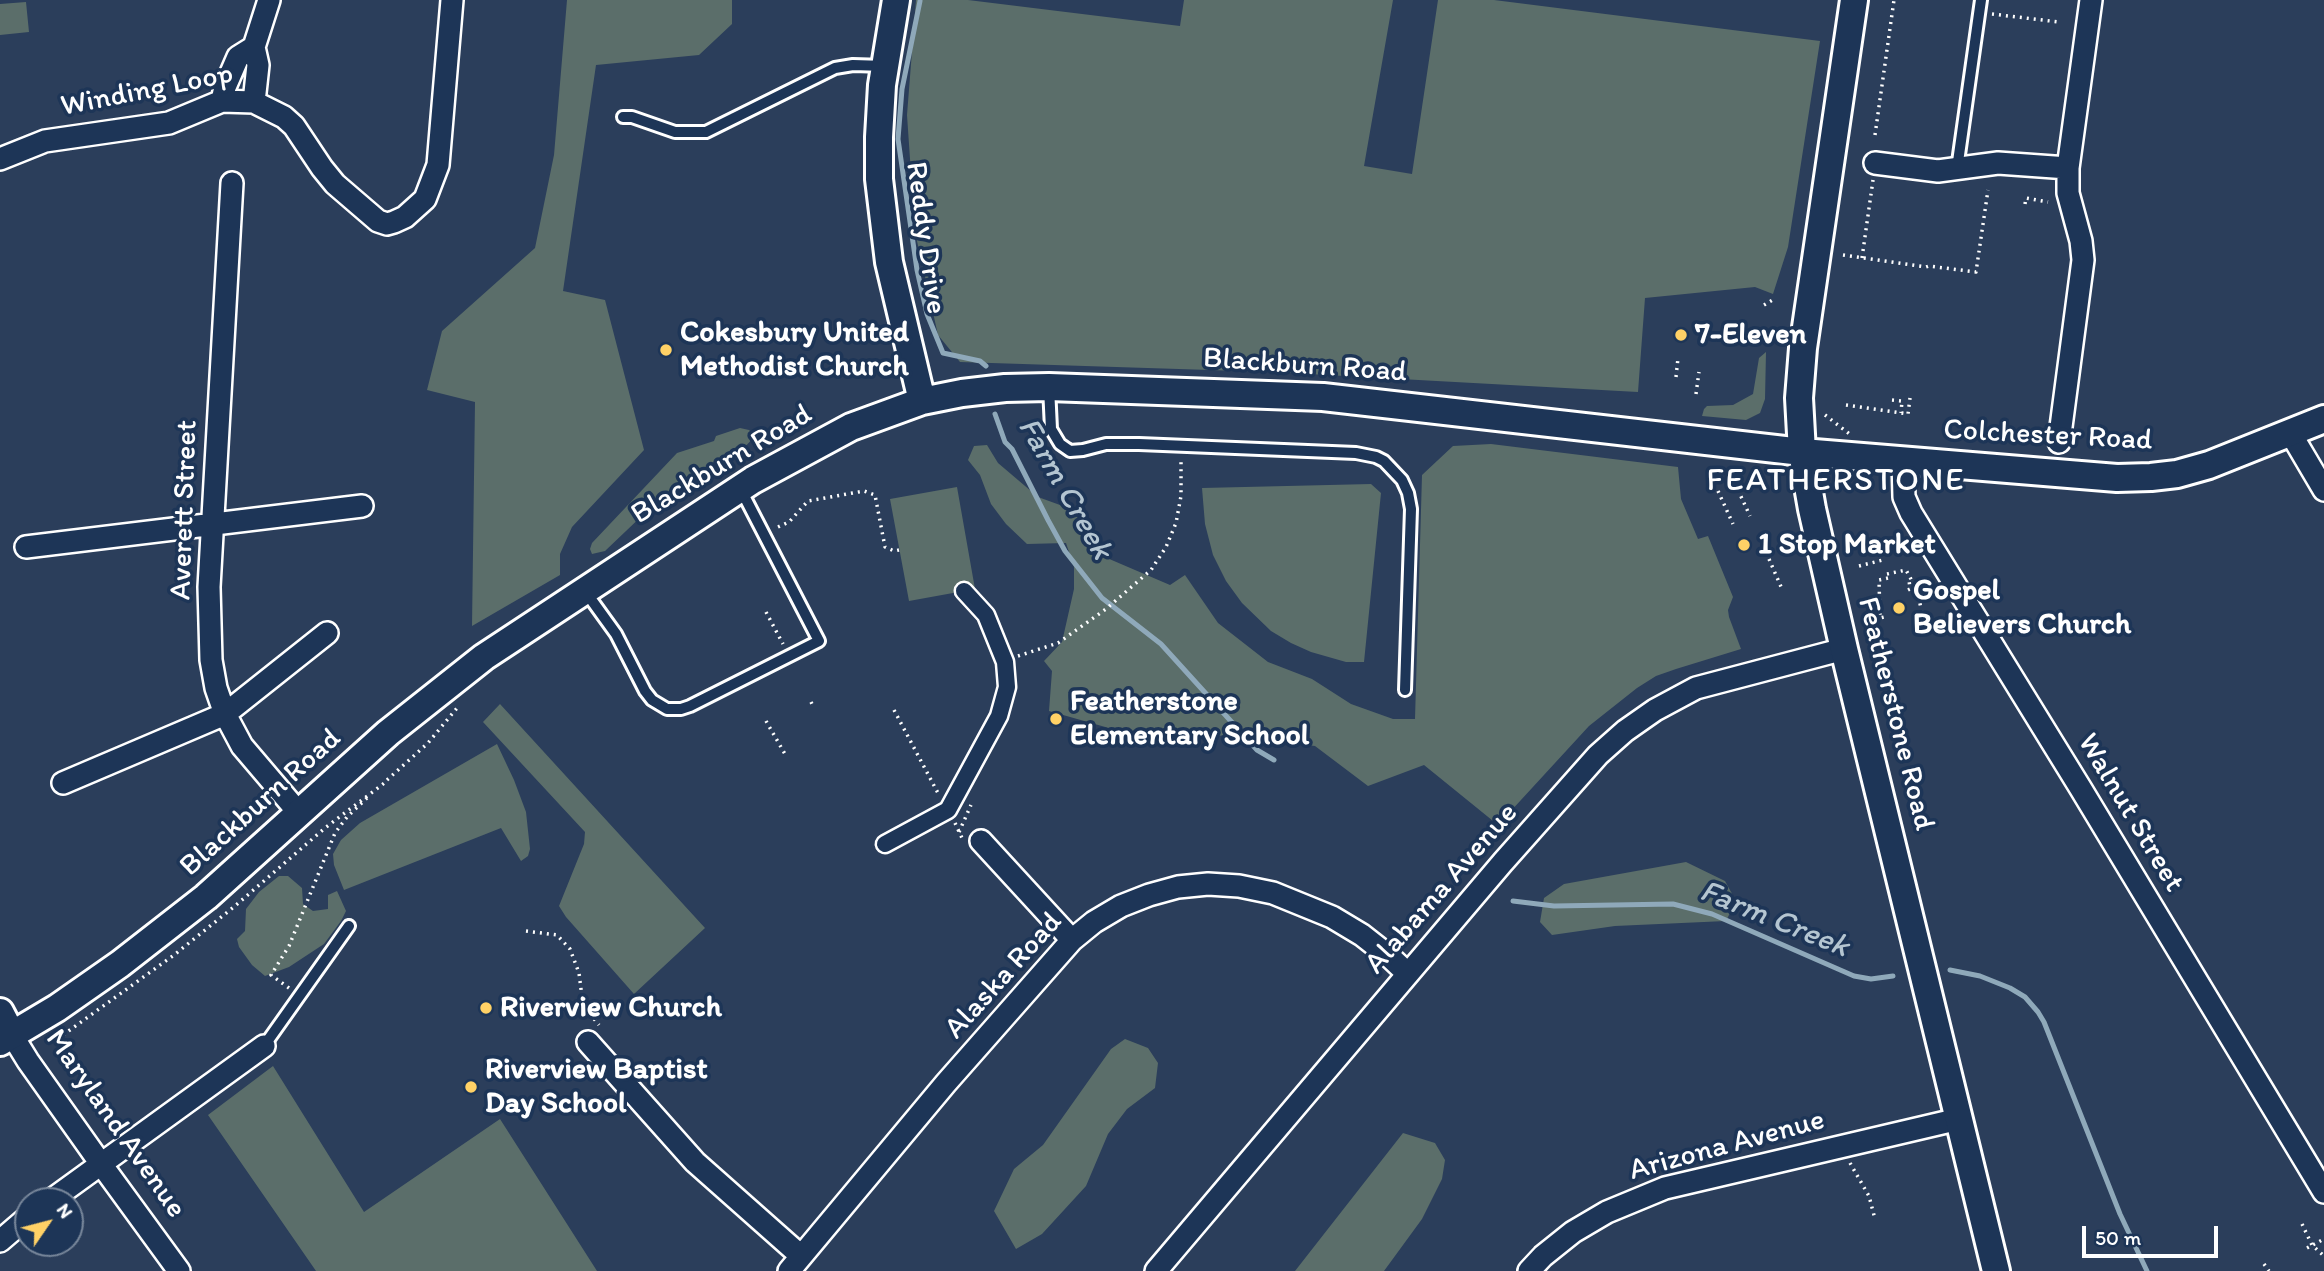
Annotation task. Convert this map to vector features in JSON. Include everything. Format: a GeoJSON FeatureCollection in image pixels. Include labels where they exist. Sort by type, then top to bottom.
{"type":"FeatureCollection","features":[{"type":"Feature","properties":{"kind":"street"},"geometry":{"type":"LineString","coordinates":[[254,102],[258,65],[254,47],[269,0]]}},
{"type":"Feature","properties":{"kind":"street","name":"Winding Loop"},"geometry":{"type":"LineString","coordinates":[[0,159],[45,141],[169,123],[222,101],[254,102],[284,117],[294,126],[335,184],[378,220],[387,224],[405,217],[425,199],[438,165],[453,0]]}},
{"type":"Feature","properties":{"kind":"street","name":"Reddy Drive"},"geometry":{"type":"LineString","coordinates":[[896,0],[884,66],[878,137],[881,205],[897,301],[922,401]]}},
{"type":"Feature","properties":{"kind":"street","name":"Featherstone Road"},"geometry":{"type":"LineString","coordinates":[[1854,0],[1804,339],[1800,398],[1802,452],[1807,486],[1844,649],[1996,1271]]}},
{"type":"Feature","properties":{"kind":"street"},"geometry":{"type":"LineString","coordinates":[[2059,442],[2083,260],[2081,241],[2068,193],[2068,168],[2091,0]]}},
{"type":"Feature","properties":{"kind":"street"},"geometry":{"type":"LineString","coordinates":[[222,101],[238,57],[254,47]]}},
{"type":"Feature","properties":{"kind":"street"},"geometry":{"type":"LineString","coordinates":[[1875,163],[1938,171],[1998,163],[2068,168]]}},
{"type":"Feature","properties":{"kind":"street","name":"Averett Street"},"geometry":{"type":"LineString","coordinates":[[232,183],[209,587],[211,660],[225,715],[242,746],[299,813]]}},
{"type":"Feature","properties":{"kind":"street","name":"Blackburn Road"},"geometry":{"type":"LineString","coordinates":[[4,1029],[57,1008],[120,964],[206,897],[388,733],[484,657],[740,488],[851,427],[922,401],[973,391],[1049,387],[1323,397],[1802,452]]}},
{"type":"Feature","properties":{"kind":"street","name":"Colchester Road"},"geometry":{"type":"LineString","coordinates":[[1802,452],[2096,477],[2151,477],[2177,474],[2209,465],[2324,419]]}},
{"type":"Feature","properties":{"kind":"street"},"geometry":{"type":"LineString","coordinates":[[2291,434],[2324,490]]}},
{"type":"Feature","properties":{"kind":"street","name":"Walnut Street"},"geometry":{"type":"LineString","coordinates":[[1903,461],[1904,497],[1911,513],[2324,1192]]}},
{"type":"Feature","properties":{"kind":"street"},"geometry":{"type":"LineString","coordinates":[[26,547],[362,506]]}},
{"type":"Feature","properties":{"kind":"street"},"geometry":{"type":"LineString","coordinates":[[885,844],[948,810],[999,716],[1007,687],[1004,658],[986,615],[964,591]]}},
{"type":"Feature","properties":{"kind":"street"},"geometry":{"type":"LineString","coordinates":[[63,783],[225,715],[327,633]]}},
{"type":"Feature","properties":{"kind":"street","name":"Alabama Avenue"},"geometry":{"type":"LineString","coordinates":[[1156,1271],[1581,774],[1625,730],[1696,688],[1844,649]]}},
{"type":"Feature","properties":{"kind":"street"},"geometry":{"type":"LineString","coordinates":[[973,842],[1072,940]]}},
{"type":"Feature","properties":{"kind":"street","name":"Alaska Road"},"geometry":{"type":"LineString","coordinates":[[795,1264],[946,1083],[1072,940],[1094,922],[1121,906],[1178,887],[1208,884],[1238,886],[1291,899],[1332,916],[1362,935],[1408,974]]}},
{"type":"Feature","properties":{"kind":"street","name":"Maryland Avenue"},"geometry":{"type":"LineString","coordinates":[[4,1029],[179,1271]]}},
{"type":"Feature","properties":{"kind":"street"},"geometry":{"type":"LineString","coordinates":[[597,1038],[695,1162],[795,1264]]}},
{"type":"Feature","properties":{"kind":"street"},"geometry":{"type":"LineString","coordinates":[[70,1187],[264,1046]]}},
{"type":"Feature","properties":{"kind":"street","name":"Arizona Avenue"},"geometry":{"type":"LineString","coordinates":[[1529,1271],[1573,1232],[1607,1212],[1665,1188],[1959,1119]]}},
{"type":"Feature","properties":{"kind":"street"},"geometry":{"type":"LineString","coordinates":[[0,1241],[14,1229]]}},
{"type":"Feature","properties":{"kind":"lane"},"geometry":{"type":"LineString","coordinates":[[1957,169],[1981,0]]}},
{"type":"Feature","properties":{"kind":"lane"},"geometry":{"type":"LineString","coordinates":[[623,117],[632,117],[675,132],[706,132],[835,68],[853,65],[884,66]]}},
{"type":"Feature","properties":{"kind":"lane"},"geometry":{"type":"LineString","coordinates":[[1049,387],[1051,429],[1060,444],[1070,451],[1120,444],[1363,453],[1384,461],[1406,486],[1411,509],[1405,690]]}},
{"type":"Feature","properties":{"kind":"lane"},"geometry":{"type":"LineString","coordinates":[[585,590],[615,634],[645,691],[652,700],[667,709],[691,706],[819,641],[740,488]]}},
{"type":"Feature","properties":{"kind":"lane"},"geometry":{"type":"LineString","coordinates":[[264,1046],[349,926]]}},
{"type":"Feature","properties":{"kind":"path"},"geometry":{"type":"LineString","coordinates":[[1875,135],[1894,0]]}},
{"type":"Feature","properties":{"kind":"path"},"geometry":{"type":"LineString","coordinates":[[1979,12],[2059,22]]}},
{"type":"Feature","properties":{"kind":"path"},"geometry":{"type":"LineString","coordinates":[[1862,258],[1875,163]]}},
{"type":"Feature","properties":{"kind":"path"},"geometry":{"type":"LineString","coordinates":[[1843,255],[1976,272],[1988,190]]}},
{"type":"Feature","properties":{"kind":"path"},"geometry":{"type":"LineString","coordinates":[[2026,199],[2048,202]]}},
{"type":"Feature","properties":{"kind":"path"},"geometry":{"type":"LineString","coordinates":[[1764,305],[1776,298]]}},
{"type":"Feature","properties":{"kind":"path"},"geometry":{"type":"LineString","coordinates":[[1676,377],[1678,358]]}},
{"type":"Feature","properties":{"kind":"path"},"geometry":{"type":"LineString","coordinates":[[1696,394],[1699,372]]}},
{"type":"Feature","properties":{"kind":"path"},"geometry":{"type":"LineString","coordinates":[[1846,405],[1908,414],[1910,398]]}},
{"type":"Feature","properties":{"kind":"path"},"geometry":{"type":"LineString","coordinates":[[1892,400],[1902,401],[1901,413]]}},
{"type":"Feature","properties":{"kind":"path"},"geometry":{"type":"LineString","coordinates":[[1004,658],[1048,647],[1106,609],[1151,570],[1172,535],[1181,496],[1181,446]]}},
{"type":"Feature","properties":{"kind":"path"},"geometry":{"type":"LineString","coordinates":[[1738,490],[1750,516]]}},
{"type":"Feature","properties":{"kind":"path"},"geometry":{"type":"LineString","coordinates":[[778,527],[789,523],[808,501],[864,491],[875,495],[885,547],[899,550]]}},
{"type":"Feature","properties":{"kind":"path"},"geometry":{"type":"LineString","coordinates":[[1718,491],[1733,524]]}},
{"type":"Feature","properties":{"kind":"path"},"geometry":{"type":"LineString","coordinates":[[1769,559],[1782,589]]}},
{"type":"Feature","properties":{"kind":"path"},"geometry":{"type":"LineString","coordinates":[[1859,566],[1883,561]]}},
{"type":"Feature","properties":{"kind":"path"},"geometry":{"type":"LineString","coordinates":[[1888,616],[1880,618],[1878,580],[1906,570],[1917,590],[1922,613]]}},
{"type":"Feature","properties":{"kind":"path"},"geometry":{"type":"LineString","coordinates":[[1908,590],[1910,579]]}},
{"type":"Feature","properties":{"kind":"path"},"geometry":{"type":"LineString","coordinates":[[766,612],[789,657]]}},
{"type":"Feature","properties":{"kind":"path"},"geometry":{"type":"LineString","coordinates":[[299,996],[271,975],[289,946],[335,833],[347,817],[428,743],[459,706]]}},
{"type":"Feature","properties":{"kind":"path"},"geometry":{"type":"LineString","coordinates":[[894,710],[948,810],[973,842]]}},
{"type":"Feature","properties":{"kind":"path"},"geometry":{"type":"LineString","coordinates":[[766,721],[785,754]]}},
{"type":"Feature","properties":{"kind":"path"},"geometry":{"type":"LineString","coordinates":[[526,931],[557,935],[570,949],[579,973],[583,1005],[597,1038]]}},
{"type":"Feature","properties":{"kind":"path"},"geometry":{"type":"LineString","coordinates":[[1850,1163],[1869,1196],[1875,1219]]}},
{"type":"Feature","properties":{"kind":"path"},"geometry":{"type":"LineString","coordinates":[[2302,1224],[2310,1246],[2324,1256]]}},
{"type":"Feature","properties":{"kind":"path"},"geometry":{"type":"LineString","coordinates":[[2310,1246],[2324,1239]]}},
{"type":"Feature","properties":{"kind":"path"},"geometry":{"type":"LineString","coordinates":[[2264,1264],[2269,1271]]}},
{"type":"Feature","properties":{"kind":"shaded area"},"geometry":{"type":"Polygon","coordinates":[[[567,0],[732,0],[732,24],[699,55],[596,65],[563,291],[605,300],[644,450],[572,527],[560,554],[560,575],[472,626],[475,402],[427,390],[442,331],[535,248],[554,155],[567,0]]]}},
{"type":"Feature","properties":{"kind":"shaded area"},"geometry":{"type":"Polygon","coordinates":[[[916,0],[968,0],[1180,26],[1184,0],[1393,0],[1364,166],[1412,174],[1438,0],[1494,0],[1820,41],[1788,247],[1773,294],[1755,287],[1645,298],[1638,392],[1272,372],[960,362],[938,335],[915,232],[907,115],[916,0]]]}},
{"type":"Feature","properties":{"kind":"shaded area"},"geometry":{"type":"Polygon","coordinates":[[[26,2],[29,32],[0,35],[0,4],[26,2]]]}},
{"type":"Feature","properties":{"kind":"shaded area"},"geometry":{"type":"Polygon","coordinates":[[[1766,352],[1765,399],[1760,413],[1746,420],[1702,416],[1707,406],[1733,405],[1753,394],[1759,358],[1766,352]]]}},
{"type":"Feature","properties":{"kind":"shaded area"},"geometry":{"type":"Polygon","coordinates":[[[740,428],[749,430],[755,436],[743,449],[711,464],[647,511],[605,551],[592,554],[592,543],[677,453],[714,441],[716,436],[740,428]]]}},
{"type":"Feature","properties":{"kind":"shaded area"},"geometry":{"type":"Polygon","coordinates":[[[1491,444],[1678,467],[1681,499],[1698,539],[1708,536],[1733,597],[1728,610],[1729,617],[1741,649],[1656,676],[1637,688],[1589,726],[1498,825],[1424,765],[1368,786],[1315,746],[1226,735],[1158,742],[1049,711],[1052,671],[1044,661],[1062,642],[1074,589],[1074,567],[1066,543],[1027,544],[1006,524],[991,504],[980,475],[968,460],[974,446],[987,445],[998,463],[1038,497],[1071,509],[1107,558],[1170,585],[1185,575],[1218,623],[1268,662],[1312,679],[1351,704],[1393,719],[1415,719],[1422,475],[1453,446],[1491,444]]]}},
{"type":"Feature","properties":{"kind":"shaded area"},"geometry":{"type":"Polygon","coordinates":[[[1371,484],[1381,493],[1364,662],[1346,662],[1291,643],[1271,631],[1242,603],[1226,581],[1213,555],[1205,524],[1202,488],[1371,484]]]}},
{"type":"Feature","properties":{"kind":"shaded area"},"geometry":{"type":"Polygon","coordinates":[[[957,487],[975,589],[909,601],[890,499],[957,487]]]}},
{"type":"Feature","properties":{"kind":"shaded area"},"geometry":{"type":"Polygon","coordinates":[[[500,704],[705,928],[634,994],[559,906],[584,844],[585,832],[483,722],[500,704]]]}},
{"type":"Feature","properties":{"kind":"shaded area"},"geometry":{"type":"Polygon","coordinates":[[[497,744],[526,812],[530,849],[528,856],[521,861],[501,828],[344,890],[334,865],[333,854],[341,840],[360,823],[497,744]]]}},
{"type":"Feature","properties":{"kind":"shaded area"},"geometry":{"type":"Polygon","coordinates":[[[1686,862],[1725,881],[1736,901],[1726,921],[1615,926],[1552,935],[1540,922],[1544,898],[1564,884],[1686,862]]]}},
{"type":"Feature","properties":{"kind":"shaded area"},"geometry":{"type":"Polygon","coordinates":[[[279,876],[288,876],[302,888],[303,904],[313,911],[328,909],[328,895],[337,891],[346,911],[324,944],[289,967],[265,976],[252,965],[239,947],[237,939],[245,931],[246,909],[259,892],[279,876]]]}},
{"type":"Feature","properties":{"kind":"shaded area"},"geometry":{"type":"Polygon","coordinates":[[[1125,1039],[1148,1048],[1158,1063],[1155,1088],[1127,1109],[1108,1134],[1086,1186],[1042,1234],[1016,1249],[994,1211],[1014,1169],[1043,1145],[1111,1049],[1125,1039]]]}},
{"type":"Feature","properties":{"kind":"shaded area"},"geometry":{"type":"Polygon","coordinates":[[[273,1066],[364,1212],[500,1119],[597,1271],[316,1271],[208,1115],[273,1066]]]}},
{"type":"Feature","properties":{"kind":"shaded area"},"geometry":{"type":"Polygon","coordinates":[[[1403,1133],[1435,1143],[1445,1160],[1442,1179],[1422,1219],[1384,1271],[1295,1271],[1403,1133]]]}},
{"type":"Feature","properties":{"kind":"waterway","name":"Farm Creek"},"geometry":{"type":"LineString","coordinates":[[920,1],[902,89],[898,139],[917,270],[927,314],[943,353],[980,361],[986,366]]}},
{"type":"Feature","properties":{"kind":"waterway","name":"Farm Creek"},"geometry":{"type":"LineString","coordinates":[[995,414],[1005,442],[1012,449],[1065,551],[1102,598],[1161,644],[1257,750],[1274,760]]}},
{"type":"Feature","properties":{"kind":"waterway","name":"Farm Creek"},"geometry":{"type":"LineString","coordinates":[[1513,901],[1554,906],[1673,904],[1712,914],[1854,976],[1871,979],[1893,976]]}},
{"type":"Feature","properties":{"kind":"waterway","name":"Farm Creek"},"geometry":{"type":"LineString","coordinates":[[1950,970],[1980,976],[2010,988],[2025,997],[2038,1012],[2120,1214],[2147,1271]]}},
{"type":"Feature","properties":{"kind":"place","name":"7-Eleven"},"geometry":{"type":"Point","coordinates":[1681,335]}},
{"type":"Feature","properties":{"kind":"place","name":"Cokesbury United Methodist Church"},"geometry":{"type":"Point","coordinates":[666,350]}},
{"type":"Feature","properties":{"kind":"place","name":"1 Stop Market"},"geometry":{"type":"Point","coordinates":[1744,545]}},
{"type":"Feature","properties":{"kind":"place","name":"Gospel Believers Church"},"geometry":{"type":"Point","coordinates":[1899,608]}},
{"type":"Feature","properties":{"kind":"place","name":"Featherstone Elementary School"},"geometry":{"type":"Point","coordinates":[1056,719]}},
{"type":"Feature","properties":{"kind":"place","name":"Riverview Church"},"geometry":{"type":"Point","coordinates":[486,1008]}},
{"type":"Feature","properties":{"kind":"place","name":"Riverview Baptist Day School"},"geometry":{"type":"Point","coordinates":[471,1087]}},
{"type":"Feature","properties":{"kind":"district","name":"FEATHERSTONE"},"geometry":{"type":"Point","coordinates":[1836,482]}}]}
